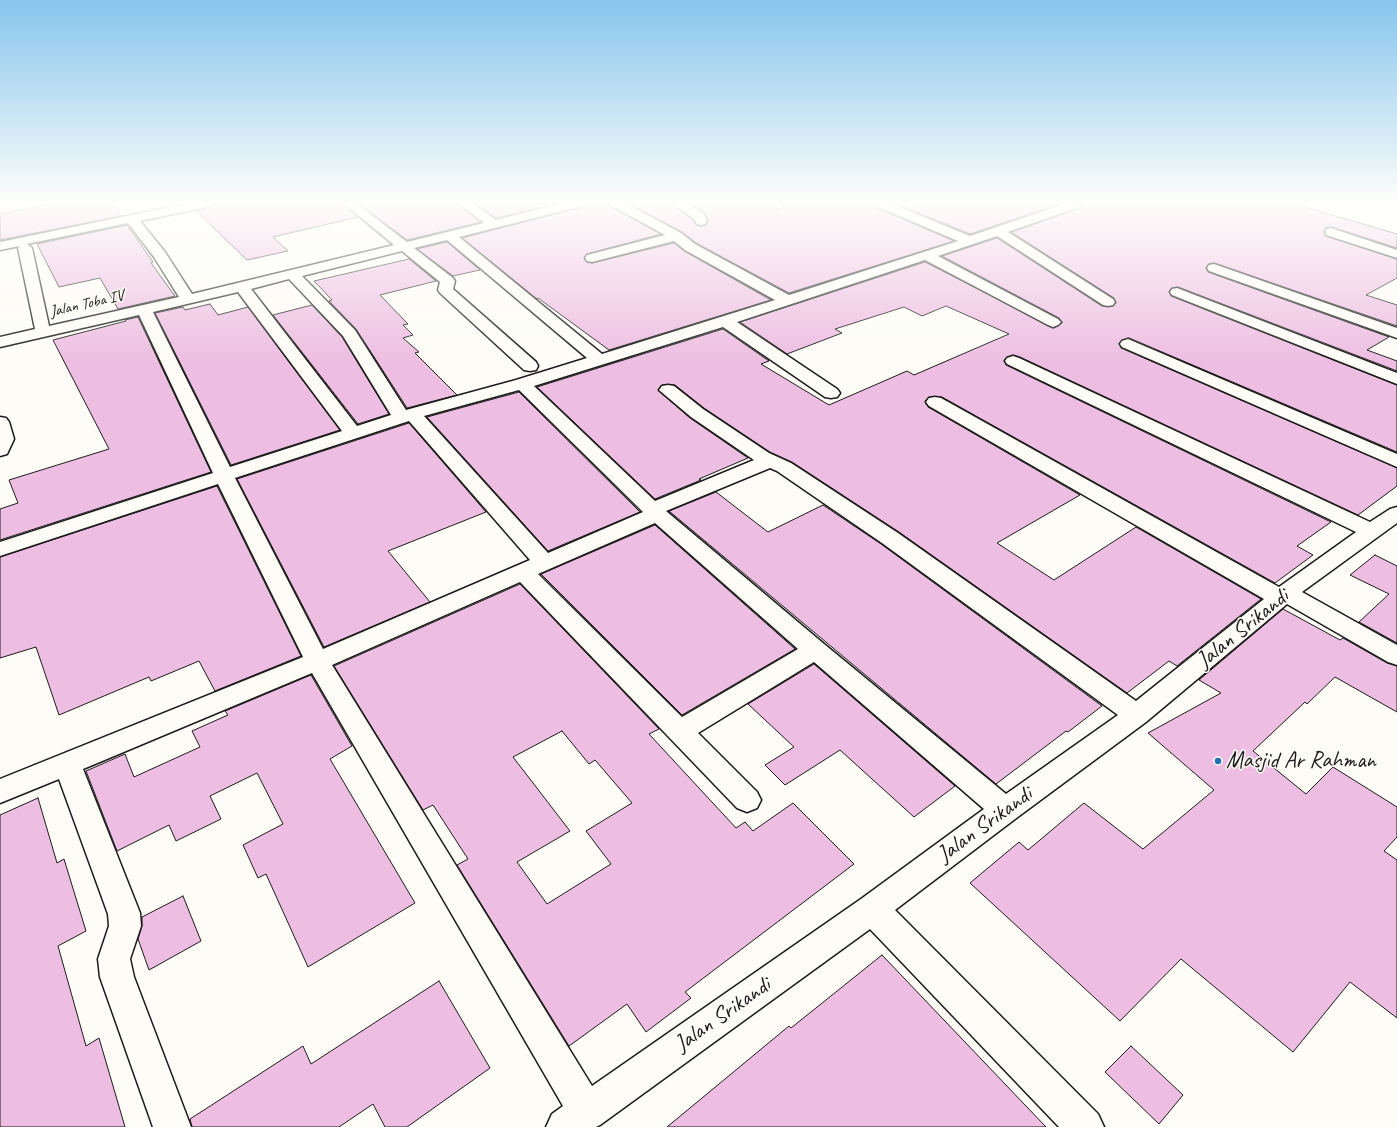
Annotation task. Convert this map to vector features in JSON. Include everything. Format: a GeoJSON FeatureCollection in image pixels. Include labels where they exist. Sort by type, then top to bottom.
{"type":"FeatureCollection","features":[{"type":"Feature","properties":{"kind":"street"},"geometry":{"type":"LineString","coordinates":[[27,256],[43,332]]}},
{"type":"Feature","properties":{"kind":"street"},"geometry":{"type":"LineString","coordinates":[[160,256],[188,299]]}},
{"type":"Feature","properties":{"kind":"street","name":"Jalan Toba IV"},"geometry":{"type":"LineString","coordinates":[[0,342],[242,287],[366,256]]}},
{"type":"Feature","properties":{"kind":"street"},"geometry":{"type":"LineString","coordinates":[[417,256],[448,280],[445,290],[655,511],[814,650],[1004,810]]}},
{"type":"Feature","properties":{"kind":"street"},"geometry":{"type":"LineString","coordinates":[[474,256],[599,360]]}},
{"type":"Feature","properties":{"kind":"street"},"geometry":{"type":"LineString","coordinates":[[592,258],[601,256]]}},
{"type":"Feature","properties":{"kind":"street"},"geometry":{"type":"LineString","coordinates":[[704,256],[786,300]]}},
{"type":"Feature","properties":{"kind":"street"},"geometry":{"type":"LineString","coordinates":[[0,549],[353,434],[526,375],[599,360],[725,322],[786,300],[924,256]]}},
{"type":"Feature","properties":{"kind":"street"},"geometry":{"type":"LineString","coordinates":[[927,256],[1053,322]]}},
{"type":"Feature","properties":{"kind":"street"},"geometry":{"type":"LineString","coordinates":[[1036,256],[1108,302]]}},
{"type":"Feature","properties":{"kind":"street"},"geometry":{"type":"LineString","coordinates":[[1214,268],[1397,333]]}},
{"type":"Feature","properties":{"kind":"street"},"geometry":{"type":"LineString","coordinates":[[292,274],[349,333],[407,416],[464,471],[534,567],[679,731],[747,800]]}},
{"type":"Feature","properties":{"kind":"street"},"geometry":{"type":"LineString","coordinates":[[242,287],[353,434]]}},
{"type":"Feature","properties":{"kind":"street"},"geometry":{"type":"LineString","coordinates":[[1177,292],[1397,379]]}},
{"type":"Feature","properties":{"kind":"street"},"geometry":{"type":"LineString","coordinates":[[144,309],[224,476],[317,660],[576,1119]]}},
{"type":"Feature","properties":{"kind":"street"},"geometry":{"type":"LineString","coordinates":[[725,322],[831,393]]}},
{"type":"Feature","properties":{"kind":"street"},"geometry":{"type":"LineString","coordinates":[[1128,344],[1397,461]]}},
{"type":"Feature","properties":{"kind":"street"},"geometry":{"type":"LineString","coordinates":[[1013,361],[1371,531]]}},
{"type":"Feature","properties":{"kind":"street"},"geometry":{"type":"LineString","coordinates":[[668,390],[697,413],[770,460],[784,467],[890,538],[1137,715]]}},
{"type":"Feature","properties":{"kind":"street"},"geometry":{"type":"LineString","coordinates":[[935,402],[1283,596],[1397,656]]}},
{"type":"Feature","properties":{"kind":"street"},"geometry":{"type":"LineString","coordinates":[[0,422],[5,439],[0,450]]}},
{"type":"Feature","properties":{"kind":"street"},"geometry":{"type":"LineString","coordinates":[[0,791],[317,660],[534,567],[770,460]]}},
{"type":"Feature","properties":{"kind":"street","name":"Jalan Srikandi"},"geometry":{"type":"LineString","coordinates":[[576,1119],[872,909],[1004,810],[1137,715],[1283,596],[1397,513]]}},
{"type":"Feature","properties":{"kind":"street"},"geometry":{"type":"LineString","coordinates":[[679,731],[814,650]]}},
{"type":"Feature","properties":{"kind":"street"},"geometry":{"type":"LineString","coordinates":[[67,763],[124,913],[125,926],[114,959],[117,977],[172,1127]]}},
{"type":"Feature","properties":{"kind":"street"},"geometry":{"type":"LineString","coordinates":[[872,909],[1085,1127]]}},
{"type":"Feature","properties":{"kind":"building"},"geometry":{"type":"Polygon","coordinates":[[[43,256],[148,256],[153,262],[151,263],[175,296],[118,309],[100,278],[59,287],[43,256]]]}},
{"type":"Feature","properties":{"kind":"building"},"geometry":{"type":"Polygon","coordinates":[[[242,256],[267,256],[247,260],[242,256]]]}},
{"type":"Feature","properties":{"kind":"building"},"geometry":{"type":"Polygon","coordinates":[[[426,256],[463,256],[480,270],[453,276],[426,256]]]}},
{"type":"Feature","properties":{"kind":"building"},"geometry":{"type":"Polygon","coordinates":[[[484,256],[586,256],[584,259],[587,262],[592,263],[622,256],[692,256],[771,300],[609,350],[538,298],[537,299],[484,256]]]}},
{"type":"Feature","properties":{"kind":"building"},"geometry":{"type":"Polygon","coordinates":[[[719,256],[908,256],[789,293],[719,256]]]}},
{"type":"Feature","properties":{"kind":"building"},"geometry":{"type":"Polygon","coordinates":[[[942,256],[943,256],[1024,256],[1102,306],[1113,306],[1116,303],[1114,298],[1048,256],[1386,256],[1397,259],[1397,278],[1366,295],[1397,305],[1397,326],[1214,263],[1209,264],[1206,267],[1208,272],[1389,337],[1367,350],[1397,361],[1397,371],[1178,287],[1172,288],[1169,291],[1171,296],[1397,385],[1397,452],[1129,338],[1122,340],[1119,343],[1121,348],[1397,468],[1397,486],[1358,515],[1020,357],[1013,355],[1004,360],[1006,365],[1331,522],[1297,546],[1313,555],[1275,583],[942,397],[929,397],[925,401],[928,407],[1080,495],[997,543],[1054,580],[1136,527],[1261,599],[1177,666],[1169,661],[1127,693],[899,532],[792,462],[770,452],[704,408],[675,385],[662,385],[658,390],[690,418],[748,458],[655,499],[537,387],[723,329],[769,361],[761,364],[829,405],[907,371],[914,375],[1009,334],[946,306],[922,316],[904,307],[835,329],[842,333],[787,354],[740,322],[925,262],[1054,328],[1062,323],[1059,318],[942,256]]]}},
{"type":"Feature","properties":{"kind":"building"},"geometry":{"type":"Polygon","coordinates":[[[409,259],[436,281],[380,295],[408,324],[403,325],[413,335],[403,338],[419,352],[415,353],[457,395],[407,408],[356,329],[329,301],[332,300],[314,281],[409,259]]]}},
{"type":"Feature","properties":{"kind":"building"},"geometry":{"type":"Polygon","coordinates":[[[210,304],[218,315],[248,307],[340,430],[231,465],[155,313],[183,307],[185,310],[210,304]]]}},
{"type":"Feature","properties":{"kind":"building"},"geometry":{"type":"Polygon","coordinates":[[[312,305],[342,337],[389,414],[358,424],[273,315],[312,305]]]}},
{"type":"Feature","properties":{"kind":"building"},"geometry":{"type":"Polygon","coordinates":[[[138,317],[211,472],[0,540],[0,509],[18,503],[9,480],[109,449],[53,340],[138,317]]]}},
{"type":"Feature","properties":{"kind":"building"},"geometry":{"type":"Polygon","coordinates":[[[519,392],[640,512],[548,551],[427,417],[519,392]]]}},
{"type":"Feature","properties":{"kind":"building"},"geometry":{"type":"Polygon","coordinates":[[[409,423],[486,512],[388,551],[430,602],[324,647],[237,479],[409,423]]]}},
{"type":"Feature","properties":{"kind":"building"},"geometry":{"type":"Polygon","coordinates":[[[217,486],[301,656],[215,691],[199,661],[151,681],[149,677],[59,715],[36,647],[0,658],[0,557],[217,486]]]}},
{"type":"Feature","properties":{"kind":"building"},"geometry":{"type":"Polygon","coordinates":[[[716,492],[768,532],[823,505],[881,544],[1102,706],[1068,732],[1066,731],[996,784],[669,511],[716,492]]]}},
{"type":"Feature","properties":{"kind":"building"},"geometry":{"type":"Polygon","coordinates":[[[655,525],[795,649],[682,715],[541,574],[655,525]]]}},
{"type":"Feature","properties":{"kind":"building"},"geometry":{"type":"Polygon","coordinates":[[[1375,555],[1397,566],[1397,643],[1359,622],[1389,594],[1350,575],[1375,555]]]}},
{"type":"Feature","properties":{"kind":"building"},"geometry":{"type":"Polygon","coordinates":[[[520,584],[659,729],[649,734],[736,828],[745,822],[753,831],[793,803],[854,864],[685,992],[691,998],[646,1032],[627,1004],[569,1046],[457,865],[468,859],[433,805],[423,810],[334,666],[520,584]],[[562,731],[513,757],[570,831],[517,862],[547,904],[611,864],[586,831],[632,803],[595,760],[589,764],[562,731]]]}},
{"type":"Feature","properties":{"kind":"building"},"geometry":{"type":"Polygon","coordinates":[[[1283,609],[1340,640],[1343,638],[1387,663],[1397,666],[1397,712],[1335,677],[1307,704],[1305,702],[1253,751],[1306,794],[1333,767],[1397,807],[1397,837],[1384,851],[1397,860],[1397,1018],[1350,982],[1293,1052],[1181,959],[1120,1021],[970,883],[1019,842],[1028,850],[1084,803],[1143,849],[1214,790],[1148,733],[1221,693],[1199,680],[1283,609]]]}},
{"type":"Feature","properties":{"kind":"building"},"geometry":{"type":"Polygon","coordinates":[[[814,664],[955,786],[914,817],[840,750],[785,785],[765,765],[794,747],[748,704],[814,664]]]}},
{"type":"Feature","properties":{"kind":"building"},"geometry":{"type":"Polygon","coordinates":[[[311,675],[352,746],[330,759],[415,903],[308,967],[266,874],[258,878],[243,845],[283,824],[257,773],[210,796],[221,819],[176,841],[169,825],[117,851],[86,771],[125,754],[134,777],[200,747],[192,731],[228,715],[225,711],[311,675]]]}},
{"type":"Feature","properties":{"kind":"building"},"geometry":{"type":"Polygon","coordinates":[[[38,798],[57,863],[64,859],[86,931],[58,946],[86,1046],[99,1038],[125,1127],[0,1127],[0,815],[38,798]]]}},
{"type":"Feature","properties":{"kind":"building"},"geometry":{"type":"Polygon","coordinates":[[[183,896],[201,941],[149,970],[138,939],[142,926],[142,917],[183,896]]]}},
{"type":"Feature","properties":{"kind":"building"},"geometry":{"type":"Polygon","coordinates":[[[882,955],[1046,1127],[667,1127],[789,1026],[791,1028],[882,955]]]}},
{"type":"Feature","properties":{"kind":"building"},"geometry":{"type":"Polygon","coordinates":[[[439,981],[490,1068],[407,1127],[385,1127],[373,1104],[339,1127],[192,1127],[190,1119],[303,1046],[311,1064],[439,981]]]}},
{"type":"Feature","properties":{"kind":"building"},"geometry":{"type":"Polygon","coordinates":[[[1131,1046],[1183,1095],[1159,1124],[1105,1072],[1131,1046]]]}},
{"type":"Feature","properties":{"kind":"place","name":"Masjid Ar Rahman"},"geometry":{"type":"Point","coordinates":[1218,761]}}]}
